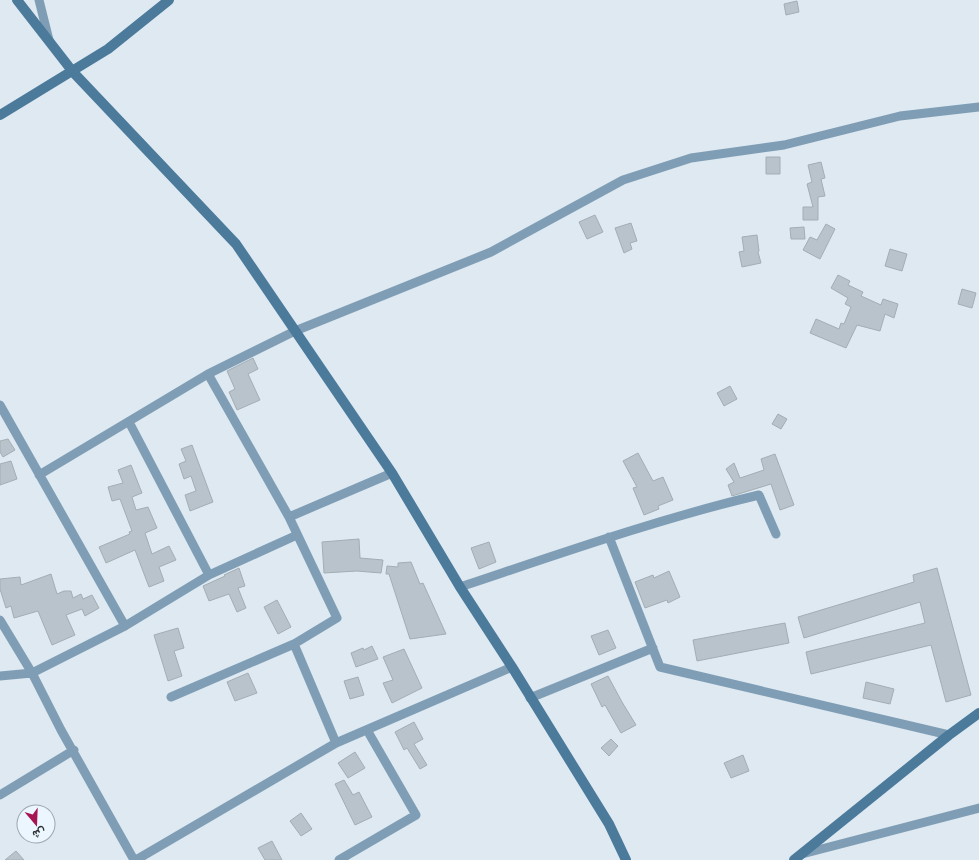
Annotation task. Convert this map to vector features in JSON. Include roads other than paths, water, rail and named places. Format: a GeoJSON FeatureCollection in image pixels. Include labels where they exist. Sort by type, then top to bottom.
{"type":"FeatureCollection","features":[{"type":"Feature","properties":{"kind":"street"},"geometry":{"type":"LineString","coordinates":[[17,0],[73,72],[236,244],[392,473],[460,587],[512,667],[609,824],[626,860]]}},
{"type":"Feature","properties":{"kind":"street"},"geometry":{"type":"LineString","coordinates":[[39,0],[49,40]]}},
{"type":"Feature","properties":{"kind":"street"},"geometry":{"type":"LineString","coordinates":[[0,115],[73,72],[108,49],[169,0]]}},
{"type":"Feature","properties":{"kind":"street"},"geometry":{"type":"LineString","coordinates":[[39,475],[208,374],[295,331],[491,252],[624,180],[691,158],[784,145],[900,116],[979,107]]}},
{"type":"Feature","properties":{"kind":"street"},"geometry":{"type":"LineString","coordinates":[[171,697],[294,644],[337,618],[289,517],[208,374]]}},
{"type":"Feature","properties":{"kind":"street"},"geometry":{"type":"LineString","coordinates":[[0,405],[125,626]]}},
{"type":"Feature","properties":{"kind":"street"},"geometry":{"type":"LineString","coordinates":[[129,422],[209,575]]}},
{"type":"Feature","properties":{"kind":"street"},"geometry":{"type":"LineString","coordinates":[[289,517],[392,473]]}},
{"type":"Feature","properties":{"kind":"street"},"geometry":{"type":"LineString","coordinates":[[460,587],[609,537],[727,502],[759,495],[776,534]]}},
{"type":"Feature","properties":{"kind":"street"},"geometry":{"type":"LineString","coordinates":[[0,676],[32,674],[125,626],[209,575],[297,535]]}},
{"type":"Feature","properties":{"kind":"street"},"geometry":{"type":"LineString","coordinates":[[609,537],[660,667],[948,736]]}},
{"type":"Feature","properties":{"kind":"street"},"geometry":{"type":"LineString","coordinates":[[0,620],[32,674],[61,730],[74,750],[135,860],[336,743],[512,667]]}},
{"type":"Feature","properties":{"kind":"street"},"geometry":{"type":"LineString","coordinates":[[294,644],[336,743]]}},
{"type":"Feature","properties":{"kind":"street"},"geometry":{"type":"LineString","coordinates":[[530,698],[653,648]]}},
{"type":"Feature","properties":{"kind":"street"},"geometry":{"type":"LineString","coordinates":[[798,857],[948,736],[979,713]]}},
{"type":"Feature","properties":{"kind":"street"},"geometry":{"type":"LineString","coordinates":[[339,860],[416,816],[367,730]]}},
{"type":"Feature","properties":{"kind":"street"},"geometry":{"type":"LineString","coordinates":[[0,795],[74,750]]}},
{"type":"Feature","properties":{"kind":"street"},"geometry":{"type":"LineString","coordinates":[[798,857],[979,808]]}}]}
